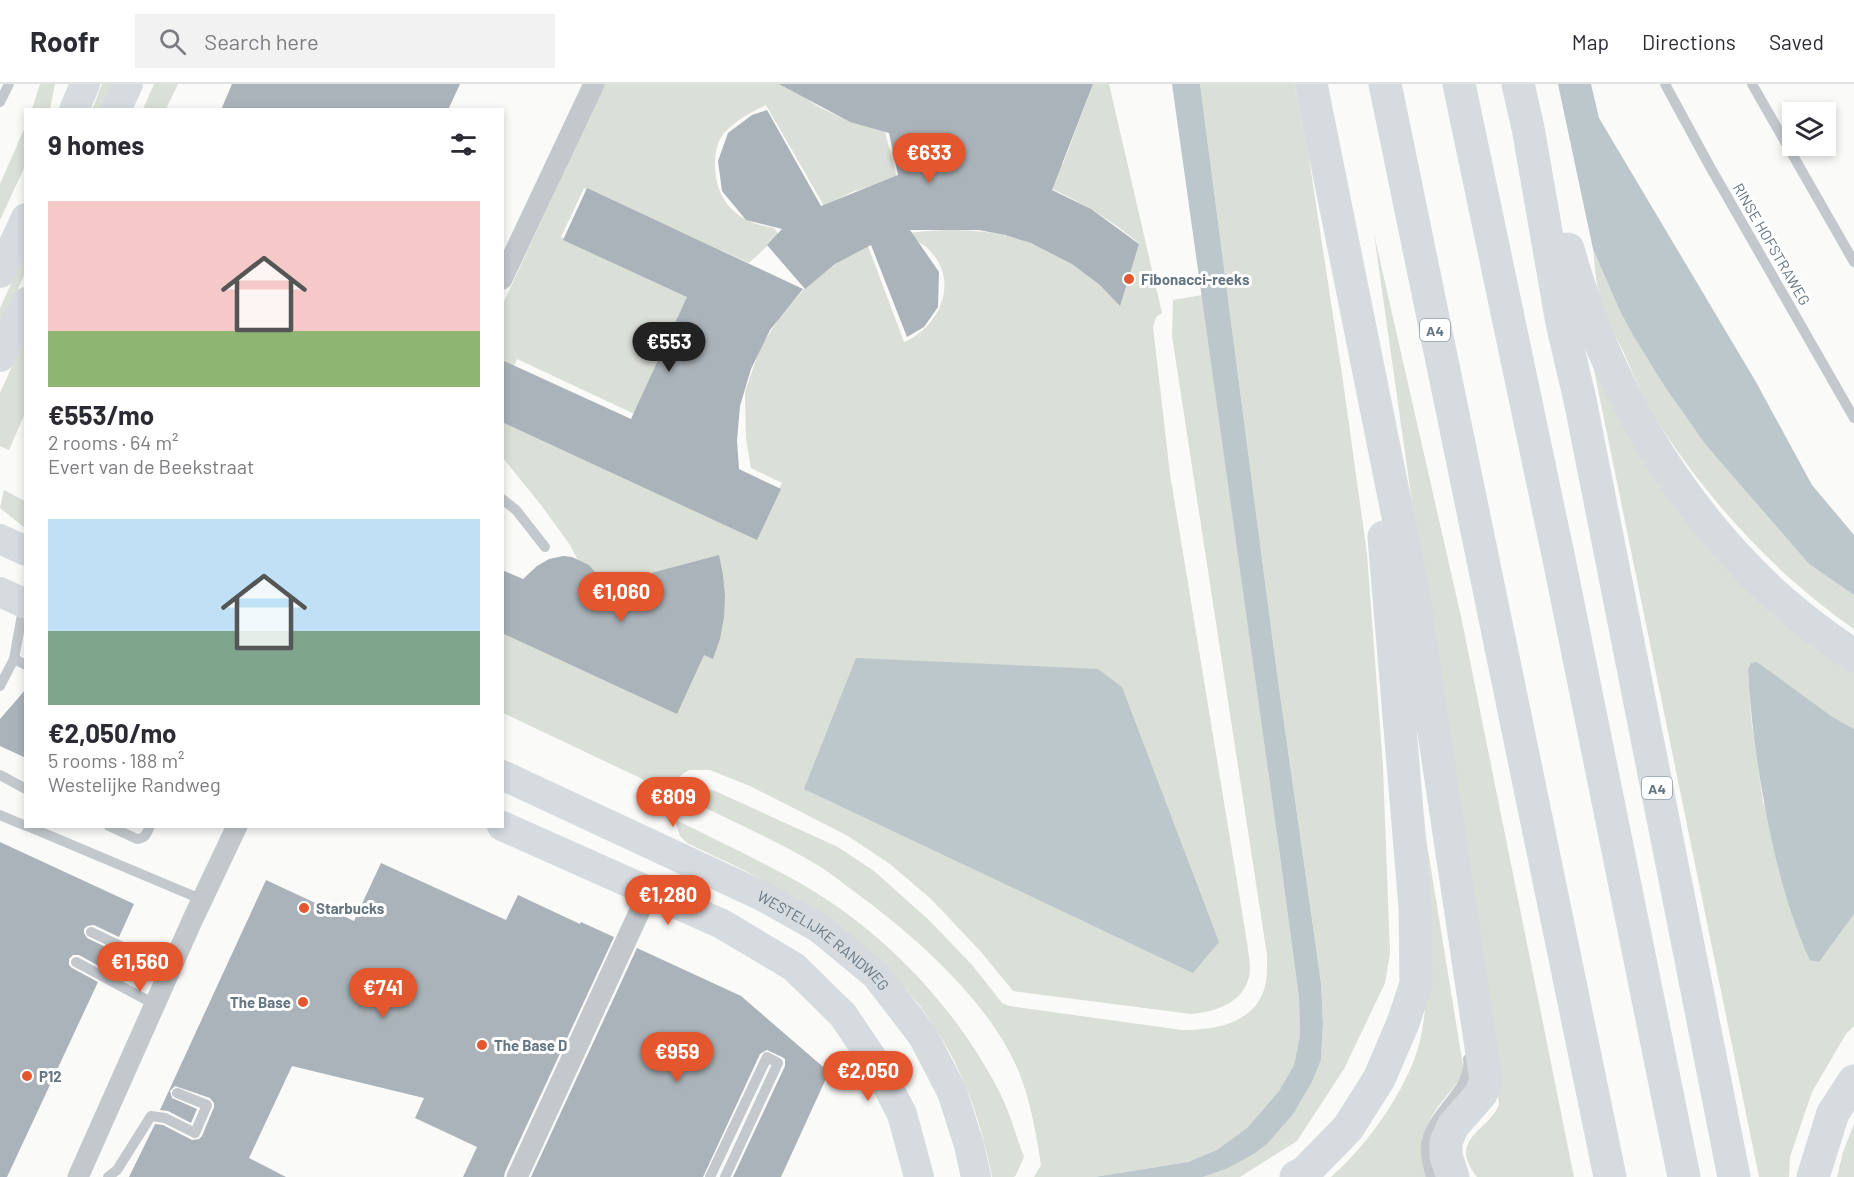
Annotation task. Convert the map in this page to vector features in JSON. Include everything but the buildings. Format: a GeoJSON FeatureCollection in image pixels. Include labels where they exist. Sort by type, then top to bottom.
{"type":"FeatureCollection","features":[{"type":"Feature","properties":{"kind":"highway"},"geometry":{"type":"LineString","coordinates":[[1311,84],[1412,586],[1470,1011],[1486,1080],[1482,1094],[1453,1126],[1446,1142],[1446,1155],[1453,1177]]}},
{"type":"Feature","properties":{"kind":"highway","name":"A4"},"geometry":{"type":"LineString","coordinates":[[1385,84],[1610,1177]]}},
{"type":"Feature","properties":{"kind":"highway"},"geometry":{"type":"LineString","coordinates":[[1459,84],[1562,569],[1684,1177]]}},
{"type":"Feature","properties":{"kind":"highway","name":"A4"},"geometry":{"type":"LineString","coordinates":[[1518,84],[1528,128],[1562,323],[1580,400],[1734,1177]]}},
{"type":"Feature","properties":{"kind":"highway","name":"A4"},"geometry":{"type":"LineString","coordinates":[[1528,128],[1550,184],[1579,289],[1594,329],[1628,403],[1656,453],[1684,493],[1746,566],[1807,622],[1854,656]]}},
{"type":"Feature","properties":{"kind":"highway"},"geometry":{"type":"LineString","coordinates":[[1296,1177],[1305,1172],[1348,1128],[1379,1079],[1403,1023],[1416,984],[1415,907],[1372,387]]}},
{"type":"Feature","properties":{"kind":"highway"},"geometry":{"type":"LineString","coordinates":[[1813,1177],[1833,1113],[1854,1080]]}},
{"type":"Feature","properties":{"kind":"street"},"geometry":{"type":"LineString","coordinates":[[75,108],[85,84]]}},
{"type":"Feature","properties":{"kind":"street"},"geometry":{"type":"LineString","coordinates":[[117,108],[128,84]]}},
{"type":"Feature","properties":{"kind":"street"},"geometry":{"type":"LineString","coordinates":[[504,275],[594,84]]}},
{"type":"Feature","properties":{"kind":"street"},"geometry":{"type":"LineString","coordinates":[[0,273],[24,222]]}},
{"type":"Feature","properties":{"kind":"street"},"geometry":{"type":"LineString","coordinates":[[0,357],[24,306]]}},
{"type":"Feature","properties":{"kind":"street"},"geometry":{"type":"LineString","coordinates":[[0,539],[24,550]]}},
{"type":"Feature","properties":{"kind":"street","name":"WESTELIJKE RANDWEG"},"geometry":{"type":"LineString","coordinates":[[504,776],[764,897],[819,928],[876,975],[923,1036],[952,1092],[969,1145],[976,1177]]}},
{"type":"Feature","properties":{"kind":"street"},"geometry":{"type":"LineString","coordinates":[[504,827],[722,924],[794,967],[843,1015],[876,1064],[902,1114],[919,1177]]}},
{"type":"Feature","properties":{"kind":"street"},"geometry":{"type":"LineString","coordinates":[[78,1177],[236,828]]}},
{"type":"Feature","properties":{"kind":"street"},"geometry":{"type":"LineString","coordinates":[[517,1177],[649,891]]}},
{"type":"Feature","properties":{"kind":"lane"},"geometry":{"type":"LineString","coordinates":[[0,102],[9,84]]}},
{"type":"Feature","properties":{"kind":"lane","name":"RINSE HOFSTRAWEG"},"geometry":{"type":"LineString","coordinates":[[1665,84],[1854,418]]}},
{"type":"Feature","properties":{"kind":"lane"},"geometry":{"type":"LineString","coordinates":[[1752,84],[1854,262]]}},
{"type":"Feature","properties":{"kind":"lane"},"geometry":{"type":"LineString","coordinates":[[504,501],[516,510],[545,547]]}},
{"type":"Feature","properties":{"kind":"lane"},"geometry":{"type":"LineString","coordinates":[[0,686],[14,659],[17,600]]}},
{"type":"Feature","properties":{"kind":"lane"},"geometry":{"type":"LineString","coordinates":[[14,659],[24,664]]}},
{"type":"Feature","properties":{"kind":"lane"},"geometry":{"type":"LineString","coordinates":[[0,775],[24,788]]}},
{"type":"Feature","properties":{"kind":"lane"},"geometry":{"type":"LineString","coordinates":[[0,816],[24,825]]}},
{"type":"Feature","properties":{"kind":"lane"},"geometry":{"type":"LineString","coordinates":[[31,828],[203,900]]}},
{"type":"Feature","properties":{"kind":"lane"},"geometry":{"type":"LineString","coordinates":[[113,828],[137,840],[145,836],[149,828]]}},
{"type":"Feature","properties":{"kind":"lane"},"geometry":{"type":"LineString","coordinates":[[91,932],[171,970]]}},
{"type":"Feature","properties":{"kind":"lane"},"geometry":{"type":"LineString","coordinates":[[76,962],[156,1005]]}},
{"type":"Feature","properties":{"kind":"lane"},"geometry":{"type":"LineString","coordinates":[[1431,1177],[1426,1146],[1430,1130],[1463,1082],[1470,1067],[1466,1046]]}},
{"type":"Feature","properties":{"kind":"lane"},"geometry":{"type":"LineString","coordinates":[[710,1177],[767,1057],[778,1063],[724,1177]]}},
{"type":"Feature","properties":{"kind":"lane"},"geometry":{"type":"LineString","coordinates":[[108,1177],[117,1170],[151,1116],[165,1118],[195,1133],[207,1105],[177,1093]]}},
{"type":"Feature","properties":{"kind":"shaded area"},"geometry":{"type":"Polygon","coordinates":[[[40,84],[55,84],[50,108],[32,108],[40,84]]]}},
{"type":"Feature","properties":{"kind":"shaded area"},"geometry":{"type":"Polygon","coordinates":[[[102,84],[114,84],[102,108],[93,108],[102,84]]]}},
{"type":"Feature","properties":{"kind":"shaded area"},"geometry":{"type":"Polygon","coordinates":[[[154,84],[178,84],[166,108],[143,108],[154,84]]]}},
{"type":"Feature","properties":{"kind":"shaded area"},"geometry":{"type":"Polygon","coordinates":[[[604,84],[784,84],[819,107],[848,121],[885,132],[897,178],[852,192],[824,206],[766,105],[749,114],[724,133],[717,148],[715,164],[719,189],[724,200],[740,216],[774,228],[779,235],[749,263],[584,188],[561,237],[713,307],[658,425],[517,359],[504,389],[504,302],[604,84]]]}},
{"type":"Feature","properties":{"kind":"shaded area"},"geometry":{"type":"Polygon","coordinates":[[[1093,84],[1109,84],[1162,313],[1156,317],[1153,327],[1170,474],[1250,970],[1244,990],[1237,997],[1221,1007],[1201,1013],[1191,1014],[1013,991],[982,953],[931,899],[890,864],[848,836],[750,786],[710,770],[689,770],[681,775],[674,794],[504,713],[504,579],[532,592],[586,576],[570,545],[504,459],[504,401],[763,523],[782,483],[751,468],[746,439],[745,392],[760,348],[781,315],[808,285],[841,260],[868,246],[904,342],[917,335],[937,313],[944,286],[943,272],[937,259],[926,247],[901,234],[951,230],[975,231],[1020,239],[1064,258],[1086,272],[1120,303],[1139,243],[1092,210],[1040,184],[1027,152],[1063,164],[1093,84]]]}},
{"type":"Feature","properties":{"kind":"shaded area"},"geometry":{"type":"Polygon","coordinates":[[[1172,84],[1200,84],[1276,666],[1321,983],[1323,1023],[1321,1060],[1312,1082],[1294,1113],[1267,1144],[1226,1169],[1203,1177],[1094,1177],[1188,1162],[1217,1150],[1247,1128],[1279,1091],[1294,1065],[1300,1036],[1299,998],[1279,849],[1172,84]]]}},
{"type":"Feature","properties":{"kind":"shaded area"},"geometry":{"type":"Polygon","coordinates":[[[1200,84],[1294,84],[1308,152],[1367,554],[1383,767],[1390,953],[1385,983],[1344,1069],[1297,1141],[1240,1177],[1203,1177],[1226,1169],[1294,1113],[1312,1082],[1321,1060],[1323,1023],[1321,983],[1276,666],[1200,84]]]}},
{"type":"Feature","properties":{"kind":"shaded area"},"geometry":{"type":"Polygon","coordinates":[[[1558,84],[1591,84],[1599,118],[1756,382],[1812,485],[1854,535],[1854,595],[1809,564],[1705,444],[1665,387],[1633,335],[1593,249],[1558,84]]]}},
{"type":"Feature","properties":{"kind":"shaded area"},"geometry":{"type":"Polygon","coordinates":[[[24,129],[24,168],[0,220],[0,184],[24,129]]]}},
{"type":"Feature","properties":{"kind":"shaded area"},"geometry":{"type":"Polygon","coordinates":[[[1374,234],[1462,621],[1574,1177],[1477,1177],[1469,1164],[1466,1153],[1473,1136],[1499,1104],[1374,234]]]}},
{"type":"Feature","properties":{"kind":"shaded area"},"geometry":{"type":"Polygon","coordinates":[[[1593,249],[1619,309],[1665,387],[1705,444],[1809,564],[1854,595],[1854,629],[1826,609],[1774,563],[1726,513],[1682,458],[1652,412],[1606,314],[1597,285],[1593,249]]]}},
{"type":"Feature","properties":{"kind":"shaded area"},"geometry":{"type":"Polygon","coordinates":[[[24,255],[24,275],[0,328],[0,308],[24,255]]]}},
{"type":"Feature","properties":{"kind":"shaded area"},"geometry":{"type":"Polygon","coordinates":[[[1202,295],[1299,998],[1300,1036],[1294,1065],[1279,1091],[1247,1128],[1217,1151],[1188,1162],[1094,1177],[1034,1177],[1041,1165],[1033,1118],[1019,1072],[1006,1045],[988,1019],[946,969],[897,925],[826,871],[771,840],[689,800],[692,792],[698,788],[715,791],[838,847],[874,871],[929,920],[973,966],[1002,1003],[1009,1006],[1182,1030],[1204,1029],[1226,1024],[1237,1020],[1254,1007],[1265,987],[1267,955],[1172,336],[1173,300],[1202,295]]]}},
{"type":"Feature","properties":{"kind":"shaded area"},"geometry":{"type":"Polygon","coordinates":[[[24,340],[24,415],[9,450],[0,446],[0,393],[24,340]]]}},
{"type":"Feature","properties":{"kind":"shaded area"},"geometry":{"type":"Polygon","coordinates":[[[1593,365],[1854,671],[1854,729],[1748,669],[1751,717],[1763,802],[1819,961],[1854,914],[1854,1026],[1846,1034],[1812,1092],[1790,1157],[1789,1177],[1759,1177],[1593,365]]]}},
{"type":"Feature","properties":{"kind":"shaded area"},"geometry":{"type":"Polygon","coordinates":[[[4,490],[24,500],[24,527],[0,508],[4,490]]]}},
{"type":"Feature","properties":{"kind":"shaded area"},"geometry":{"type":"Polygon","coordinates":[[[856,658],[1098,669],[1122,687],[1219,942],[1193,973],[804,789],[856,658]]]}},
{"type":"Feature","properties":{"kind":"shaded area"},"geometry":{"type":"Polygon","coordinates":[[[1757,662],[1831,716],[1854,729],[1854,914],[1819,962],[1810,960],[1798,932],[1780,875],[1768,824],[1749,691],[1748,669],[1751,663],[1757,662]]]}},
{"type":"Feature","properties":{"kind":"shaded area"},"geometry":{"type":"Polygon","coordinates":[[[1420,801],[1464,1072],[1433,1114],[1426,1130],[1424,1146],[1426,1177],[1331,1177],[1359,1149],[1385,1115],[1407,1077],[1420,1041],[1425,1012],[1426,982],[1420,801]]]}},
{"type":"Feature","properties":{"kind":"shaded area"},"geometry":{"type":"Polygon","coordinates":[[[674,819],[753,858],[831,902],[889,948],[915,974],[940,1001],[962,1031],[1000,1093],[1024,1157],[1014,1177],[992,1177],[977,1117],[955,1062],[924,1012],[884,966],[769,884],[687,843],[680,836],[674,819]]]}},
{"type":"Feature","properties":{"kind":"shaded area"},"geometry":{"type":"Polygon","coordinates":[[[1854,1124],[1854,1177],[1837,1177],[1843,1152],[1854,1124]]]}},
{"type":"Feature","properties":{"kind":"place","name":"Fibonacci-reeks"},"geometry":{"type":"Point","coordinates":[1129,279]}},
{"type":"Feature","properties":{"kind":"place","name":"Starbucks"},"geometry":{"type":"Point","coordinates":[304,908]}},
{"type":"Feature","properties":{"kind":"place","name":"The Base"},"geometry":{"type":"Point","coordinates":[303,1002]}},
{"type":"Feature","properties":{"kind":"place","name":"The Base D"},"geometry":{"type":"Point","coordinates":[482,1045]}},
{"type":"Feature","properties":{"kind":"place","name":"P12"},"geometry":{"type":"Point","coordinates":[27,1076]}}]}
